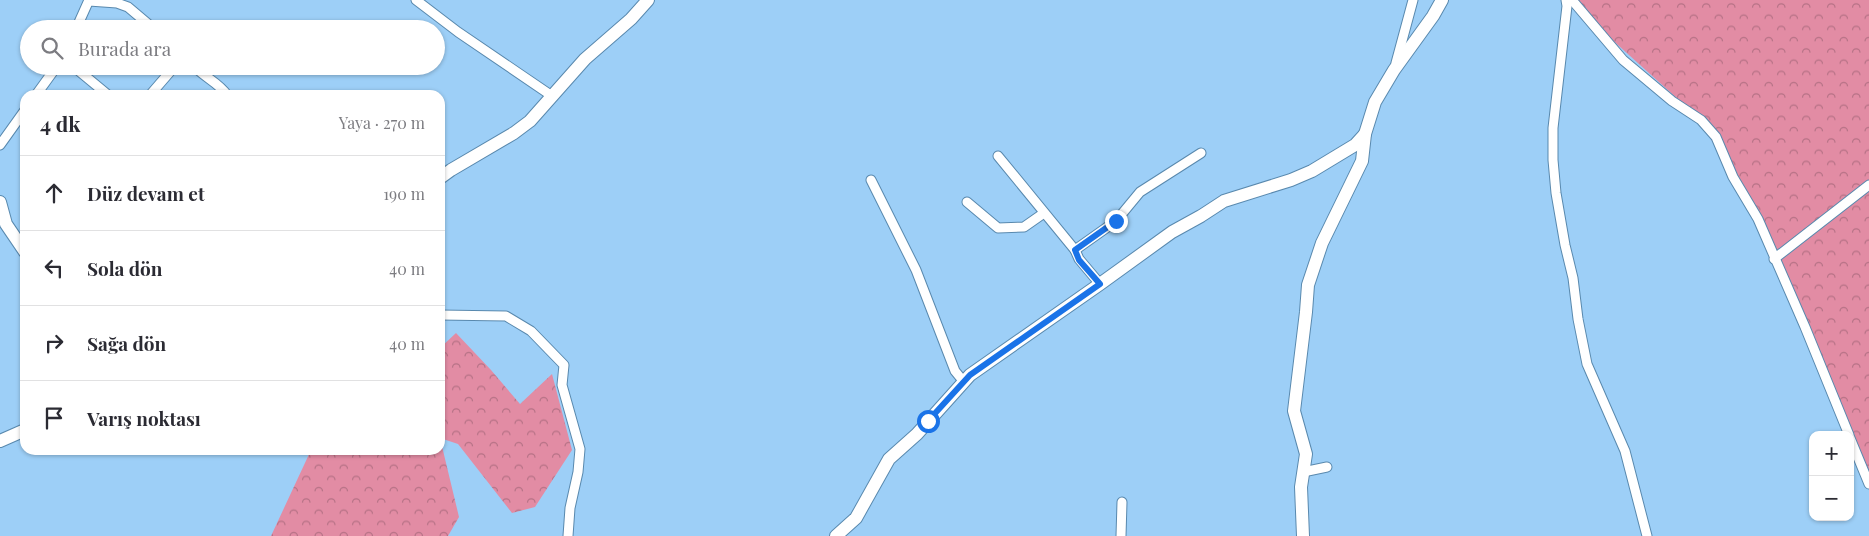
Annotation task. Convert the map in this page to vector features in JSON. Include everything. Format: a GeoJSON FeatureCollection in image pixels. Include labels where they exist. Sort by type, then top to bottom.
{"type":"FeatureCollection","features":[{"type":"Feature","properties":{"kind":"street"},"geometry":{"type":"LineString","coordinates":[[80,20],[89,0],[131,3],[146,20]]}},
{"type":"Feature","properties":{"kind":"street"},"geometry":{"type":"LineString","coordinates":[[416,0],[442,20]]}},
{"type":"Feature","properties":{"kind":"street"},"geometry":{"type":"LineString","coordinates":[[445,174],[514,133],[530,121],[585,59],[631,19],[648,0]]}},
{"type":"Feature","properties":{"kind":"street"},"geometry":{"type":"LineString","coordinates":[[1394,70],[1413,0]]}},
{"type":"Feature","properties":{"kind":"street"},"geometry":{"type":"LineString","coordinates":[[1303,536],[1302,487],[1306,454],[1294,411],[1308,285],[1322,244],[1362,161],[1365,134],[1375,102],[1394,70],[1433,16],[1442,0]]}},
{"type":"Feature","properties":{"kind":"street"},"geometry":{"type":"LineString","coordinates":[[1566,0],[1568,6],[1553,128],[1556,193],[1573,278],[1578,319],[1587,364],[1626,450],[1646,536]]}},
{"type":"Feature","properties":{"kind":"street"},"geometry":{"type":"LineString","coordinates":[[1572,0],[1623,60],[1672,101],[1701,120],[1716,137],[1733,177],[1758,219],[1848,431]]}},
{"type":"Feature","properties":{"kind":"street"},"geometry":{"type":"LineString","coordinates":[[445,22],[552,96]]}},
{"type":"Feature","properties":{"kind":"street"},"geometry":{"type":"LineString","coordinates":[[40,90],[50,75]]}},
{"type":"Feature","properties":{"kind":"street"},"geometry":{"type":"LineString","coordinates":[[84,75],[102,90]]}},
{"type":"Feature","properties":{"kind":"street"},"geometry":{"type":"LineString","coordinates":[[154,90],[167,75]]}},
{"type":"Feature","properties":{"kind":"street"},"geometry":{"type":"LineString","coordinates":[[203,75],[223,90]]}},
{"type":"Feature","properties":{"kind":"street"},"geometry":{"type":"LineString","coordinates":[[0,145],[20,117]]}},
{"type":"Feature","properties":{"kind":"street"},"geometry":{"type":"LineString","coordinates":[[836,536],[856,518],[889,459],[917,434],[970,375],[1172,232],[1224,201],[1291,180],[1312,171],[1354,145],[1365,134]]}},
{"type":"Feature","properties":{"kind":"street"},"geometry":{"type":"LineString","coordinates":[[1075,250],[1116,221],[1140,192],[1201,153]]}},
{"type":"Feature","properties":{"kind":"street"},"geometry":{"type":"LineString","coordinates":[[998,156],[1075,250],[1079,260],[1100,284]]}},
{"type":"Feature","properties":{"kind":"street"},"geometry":{"type":"LineString","coordinates":[[871,180],[916,270],[955,371],[964,382]]}},
{"type":"Feature","properties":{"kind":"street"},"geometry":{"type":"LineString","coordinates":[[1774,259],[1869,185]]}},
{"type":"Feature","properties":{"kind":"street"},"geometry":{"type":"LineString","coordinates":[[0,202],[6,224],[20,245]]}},
{"type":"Feature","properties":{"kind":"street"},"geometry":{"type":"LineString","coordinates":[[967,202],[998,228],[1024,227],[1044,213]]}},
{"type":"Feature","properties":{"kind":"street"},"geometry":{"type":"LineString","coordinates":[[445,315],[506,316],[531,331],[564,365],[562,385],[580,449],[578,472],[570,508],[568,536]]}},
{"type":"Feature","properties":{"kind":"street"},"geometry":{"type":"LineString","coordinates":[[0,441],[20,432]]}},
{"type":"Feature","properties":{"kind":"street"},"geometry":{"type":"LineString","coordinates":[[1854,446],[1869,484]]}},
{"type":"Feature","properties":{"kind":"street"},"geometry":{"type":"LineString","coordinates":[[1304,472],[1327,467]]}},
{"type":"Feature","properties":{"kind":"street"},"geometry":{"type":"LineString","coordinates":[[1121,536],[1122,502]]}},
{"type":"Feature","properties":{"kind":"green space"},"geometry":{"type":"Polygon","coordinates":[[[1568,0],[1869,0],[1869,483],[1854,448],[1854,431],[1847,431],[1774,259],[1701,120],[1568,0]]]}},
{"type":"Feature","properties":{"kind":"green space"},"geometry":{"type":"Polygon","coordinates":[[[456,333],[520,404],[552,374],[572,450],[535,507],[512,513],[458,444],[445,440],[445,343],[456,333]]]}},
{"type":"Feature","properties":{"kind":"green space"},"geometry":{"type":"Polygon","coordinates":[[[309,455],[444,455],[459,517],[448,536],[271,536],[309,455]]]}},
{"type":"Feature","properties":{"kind":"route"},"geometry":{"type":"LineString","coordinates":[[928,421],[970,375],[1100,284],[1079,260],[1075,250],[1116,221]]}}]}
